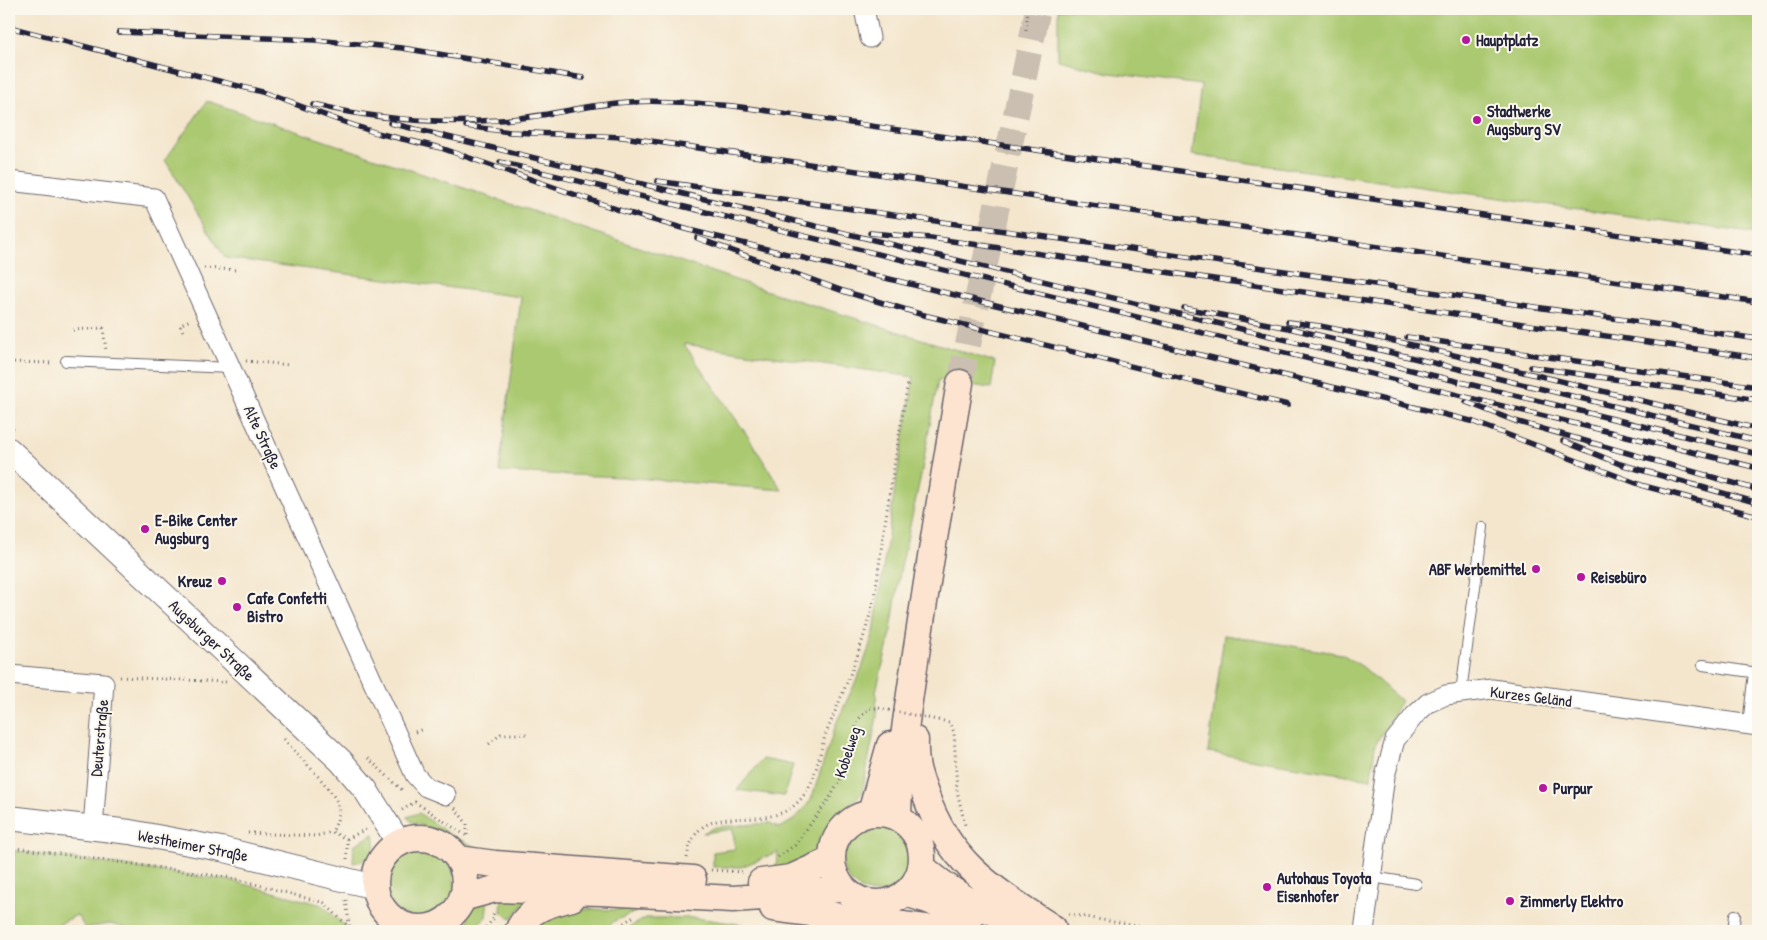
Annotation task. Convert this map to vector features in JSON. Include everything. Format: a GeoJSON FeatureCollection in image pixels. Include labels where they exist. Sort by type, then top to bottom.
{"type":"FeatureCollection","features":[{"type":"Feature","properties":{"kind":"main road"},"geometry":{"type":"LineString","coordinates":[[898,818],[898,781],[915,661],[938,508],[960,383]]}},
{"type":"Feature","properties":{"kind":"main road"},"geometry":{"type":"LineString","coordinates":[[871,813],[915,661]]}},
{"type":"Feature","properties":{"kind":"main road"},"geometry":{"type":"LineString","coordinates":[[915,661],[914,764],[934,821],[956,853],[981,880],[1062,924]]}},
{"type":"Feature","properties":{"kind":"main road"},"geometry":{"type":"LineString","coordinates":[[871,813],[898,818],[911,829],[918,841],[922,855],[916,881],[905,893],[880,903],[860,900],[842,888],[835,876],[831,860],[834,844],[842,829],[855,818],[871,813]]}},
{"type":"Feature","properties":{"kind":"main road"},"geometry":{"type":"LineString","coordinates":[[831,860],[791,878],[768,882],[740,883],[685,873],[495,864],[467,845],[445,846],[435,841],[413,838],[399,843],[384,855],[379,865],[375,886],[382,908],[390,916],[410,926],[426,929],[458,915],[495,889],[733,899],[817,893],[842,888]]}},
{"type":"Feature","properties":{"kind":"main road"},"geometry":{"type":"LineString","coordinates":[[458,915],[467,845]]}},
{"type":"Feature","properties":{"kind":"main road"},"geometry":{"type":"LineString","coordinates":[[921,866],[946,888],[972,904],[1000,916],[1062,924]]}},
{"type":"Feature","properties":{"kind":"main road"},"geometry":{"type":"LineString","coordinates":[[518,931],[530,915],[545,905],[602,892]]}},
{"type":"Feature","properties":{"kind":"main road"},"geometry":{"type":"LineString","coordinates":[[905,893],[1005,931]]}},
{"type":"Feature","properties":{"kind":"main road"},"geometry":{"type":"LineString","coordinates":[[733,899],[777,908],[948,931]]}},
{"type":"Feature","properties":{"kind":"street"},"geometry":{"type":"LineString","coordinates":[[864,9],[870,38]]}},
{"type":"Feature","properties":{"kind":"street","name":"Alte Straße"},"geometry":{"type":"LineString","coordinates":[[9,181],[154,198],[415,775],[426,787],[446,795]]}},
{"type":"Feature","properties":{"kind":"street","name":"Augsburger Straße"},"geometry":{"type":"LineString","coordinates":[[9,450],[328,748],[355,776],[399,843]]}},
{"type":"Feature","properties":{"kind":"street","name":"Deuterstraße"},"geometry":{"type":"LineString","coordinates":[[9,675],[104,683],[93,828]]}},
{"type":"Feature","properties":{"kind":"street","name":"Kurzes Geländ"},"geometry":{"type":"LineString","coordinates":[[1364,931],[1385,776],[1395,740],[1415,715],[1428,703],[1461,692],[1492,689],[1753,726]]}},
{"type":"Feature","properties":{"kind":"street","name":"Westheimer Straße"},"geometry":{"type":"LineString","coordinates":[[9,818],[93,828],[221,849],[346,881],[375,886]]}},
{"type":"Feature","properties":{"kind":"lane"},"geometry":{"type":"LineString","coordinates":[[66,361],[231,368]]}},
{"type":"Feature","properties":{"kind":"lane"},"geometry":{"type":"LineString","coordinates":[[1461,692],[1483,527]]}},
{"type":"Feature","properties":{"kind":"lane"},"geometry":{"type":"LineString","coordinates":[[1703,665],[1756,673],[1753,726]]}},
{"type":"Feature","properties":{"kind":"lane"},"geometry":{"type":"LineString","coordinates":[[1372,877],[1416,884]]}},
{"type":"Feature","properties":{"kind":"lane"},"geometry":{"type":"LineString","coordinates":[[1733,931],[1735,915]]}},
{"type":"Feature","properties":{"kind":"path"},"geometry":{"type":"LineString","coordinates":[[1026,30],[1028,9]]}},
{"type":"Feature","properties":{"kind":"path"},"geometry":{"type":"LineString","coordinates":[[189,275],[208,267],[236,270]]}},
{"type":"Feature","properties":{"kind":"path"},"geometry":{"type":"LineString","coordinates":[[73,330],[103,328],[108,362]]}},
{"type":"Feature","properties":{"kind":"path"},"geometry":{"type":"LineString","coordinates":[[231,368],[249,360],[290,366]]}},
{"type":"Feature","properties":{"kind":"path"},"geometry":{"type":"LineString","coordinates":[[9,362],[63,364],[66,361]]}},
{"type":"Feature","properties":{"kind":"path"},"geometry":{"type":"LineString","coordinates":[[747,870],[740,872],[685,873],[693,835],[704,825],[718,819],[763,819],[780,815],[800,800],[813,779],[826,736],[852,668],[871,610],[908,382]]}},
{"type":"Feature","properties":{"kind":"path"},"geometry":{"type":"LineString","coordinates":[[104,683],[116,677],[229,682]]}},
{"type":"Feature","properties":{"kind":"path","name":"Kobelweg"},"geometry":{"type":"LineString","coordinates":[[770,862],[795,846],[831,796],[843,774],[858,720],[869,708],[879,708],[949,722],[954,732],[957,791],[966,828]]}},
{"type":"Feature","properties":{"kind":"path"},"geometry":{"type":"LineString","coordinates":[[489,744],[501,734],[529,734]]}},
{"type":"Feature","properties":{"kind":"path"},"geometry":{"type":"LineString","coordinates":[[327,788],[338,803],[339,814],[332,832],[347,839],[415,802],[467,845]]}},
{"type":"Feature","properties":{"kind":"path"},"geometry":{"type":"LineString","coordinates":[[446,795],[467,824],[467,845]]}},
{"type":"Feature","properties":{"kind":"path"},"geometry":{"type":"LineString","coordinates":[[9,847],[233,878],[324,903],[348,926]]}},
{"type":"Feature","properties":{"kind":"path"},"geometry":{"type":"LineString","coordinates":[[346,881],[348,926],[350,931]]}},
{"type":"Feature","properties":{"kind":"path"},"geometry":{"type":"LineString","coordinates":[[482,931],[494,918]]}},
{"type":"Feature","properties":{"kind":"path"},"geometry":{"type":"LineString","coordinates":[[1062,924],[1164,931]]}},
{"type":"Feature","properties":{"kind":"green space","name":"Stadtwerke Augsburg SV"},"geometry":{"type":"Polygon","coordinates":[[[1058,9],[1758,9],[1758,234],[1192,155],[1201,85],[1110,73],[1058,60],[1058,9]]]}},
{"type":"Feature","properties":{"kind":"green space"},"geometry":{"type":"Polygon","coordinates":[[[207,101],[771,292],[995,362],[991,388],[938,380],[921,475],[900,572],[890,637],[876,691],[877,717],[862,793],[838,817],[818,849],[794,868],[775,870],[778,852],[741,867],[713,867],[713,852],[735,849],[733,829],[703,833],[716,827],[770,823],[780,828],[795,819],[811,800],[836,724],[862,668],[874,632],[895,487],[914,377],[684,344],[749,438],[782,490],[622,477],[499,472],[521,297],[225,258],[165,160],[207,101]]]}},
{"type":"Feature","properties":{"kind":"green space"},"geometry":{"type":"Polygon","coordinates":[[[1224,635],[1342,654],[1363,667],[1401,701],[1375,745],[1371,779],[1208,752],[1224,635]]]}},
{"type":"Feature","properties":{"kind":"green space"},"geometry":{"type":"Polygon","coordinates":[[[763,759],[793,765],[784,796],[737,790],[763,759]]]}},
{"type":"Feature","properties":{"kind":"green space"},"geometry":{"type":"Polygon","coordinates":[[[419,813],[449,834],[484,851],[464,849],[442,833],[412,822],[407,817],[419,813]]]}},
{"type":"Feature","properties":{"kind":"green space"},"geometry":{"type":"Polygon","coordinates":[[[877,823],[890,826],[902,833],[909,845],[912,858],[909,871],[902,883],[890,890],[877,893],[864,890],[852,883],[845,871],[842,858],[845,845],[852,833],[864,826],[877,823]]]}},
{"type":"Feature","properties":{"kind":"green space"},"geometry":{"type":"Polygon","coordinates":[[[374,834],[375,846],[372,854],[369,858],[353,863],[354,845],[374,834]]]}},
{"type":"Feature","properties":{"kind":"green space"},"geometry":{"type":"Polygon","coordinates":[[[420,848],[433,851],[445,858],[452,870],[455,883],[452,896],[445,908],[433,915],[420,918],[407,915],[395,908],[388,896],[385,883],[388,870],[395,858],[407,851],[420,848]]]}},
{"type":"Feature","properties":{"kind":"green space"},"geometry":{"type":"Polygon","coordinates":[[[9,850],[233,881],[322,905],[346,927],[335,931],[138,931],[110,924],[85,928],[77,915],[46,931],[9,931],[9,850]]]}},
{"type":"Feature","properties":{"kind":"green space"},"geometry":{"type":"Polygon","coordinates":[[[502,896],[531,897],[511,918],[501,912],[502,896]]]}},
{"type":"Feature","properties":{"kind":"green space"},"geometry":{"type":"Polygon","coordinates":[[[488,897],[486,917],[470,930],[468,918],[471,906],[488,897]]]}},
{"type":"Feature","properties":{"kind":"green space"},"geometry":{"type":"Polygon","coordinates":[[[568,909],[641,910],[614,921],[605,931],[552,931],[531,924],[568,909]]]}},
{"type":"Feature","properties":{"kind":"green space"},"geometry":{"type":"Polygon","coordinates":[[[646,918],[697,918],[784,931],[623,931],[646,918]]]}},
{"type":"Feature","properties":{"kind":"tunnel"},"geometry":{"type":"LineString","coordinates":[[960,383],[1038,9]]}},
{"type":"Feature","properties":{"kind":"railway"},"geometry":{"type":"LineString","coordinates":[[9,27],[262,92],[377,133],[441,148],[625,212],[689,230],[1471,421],[1644,486],[1758,516]]}},
{"type":"Feature","properties":{"kind":"railway"},"geometry":{"type":"LineString","coordinates":[[119,32],[315,40],[402,48],[583,78]]}},
{"type":"Feature","properties":{"kind":"railway"},"geometry":{"type":"LineString","coordinates":[[312,104],[382,117],[429,121],[515,119],[602,105],[645,101],[734,106],[1758,255]]}},
{"type":"Feature","properties":{"kind":"railway"},"geometry":{"type":"LineString","coordinates":[[390,123],[1758,454]]}},
{"type":"Feature","properties":{"kind":"railway"},"geometry":{"type":"LineString","coordinates":[[466,126],[510,132],[623,137],[1758,302]]}},
{"type":"Feature","properties":{"kind":"railway"},"geometry":{"type":"LineString","coordinates":[[500,162],[1758,468]]}},
{"type":"Feature","properties":{"kind":"railway"},"geometry":{"type":"LineString","coordinates":[[657,181],[1758,339]]}},
{"type":"Feature","properties":{"kind":"railway"},"geometry":{"type":"LineString","coordinates":[[870,233],[931,238],[1758,358]]}},
{"type":"Feature","properties":{"kind":"railway"},"geometry":{"type":"LineString","coordinates":[[697,238],[843,291],[920,314],[1288,405]]}},
{"type":"Feature","properties":{"kind":"railway"},"geometry":{"type":"LineString","coordinates":[[1184,308],[1289,328],[1758,441]]}},
{"type":"Feature","properties":{"kind":"railway"},"geometry":{"type":"LineString","coordinates":[[1288,322],[1320,326],[1404,343],[1758,429]]}},
{"type":"Feature","properties":{"kind":"railway"},"geometry":{"type":"LineString","coordinates":[[1407,337],[1758,387]]}},
{"type":"Feature","properties":{"kind":"railway"},"geometry":{"type":"LineString","coordinates":[[1531,367],[1758,400]]}},
{"type":"Feature","properties":{"kind":"railway"},"geometry":{"type":"LineString","coordinates":[[1466,402],[1515,421],[1758,490]]}},
{"type":"Feature","properties":{"kind":"railway"},"geometry":{"type":"LineString","coordinates":[[1563,441],[1620,464],[1758,503]]}},
{"type":"Feature","properties":{"kind":"place","name":"Hauptplatz"},"geometry":{"type":"Point","coordinates":[1466,40]}},
{"type":"Feature","properties":{"kind":"place","name":"Stadtwerke Augsburg SV"},"geometry":{"type":"Point","coordinates":[1477,120]}},
{"type":"Feature","properties":{"kind":"place","name":"E-Bike Center Augsburg"},"geometry":{"type":"Point","coordinates":[145,529]}},
{"type":"Feature","properties":{"kind":"place","name":"ABF Werbemittel"},"geometry":{"type":"Point","coordinates":[1536,569]}},
{"type":"Feature","properties":{"kind":"place","name":"Reisebüro"},"geometry":{"type":"Point","coordinates":[1581,577]}},
{"type":"Feature","properties":{"kind":"place","name":"Kreuz"},"geometry":{"type":"Point","coordinates":[222,581]}},
{"type":"Feature","properties":{"kind":"place","name":"Cafe Confetti Bistro"},"geometry":{"type":"Point","coordinates":[237,607]}},
{"type":"Feature","properties":{"kind":"place","name":"Purpur"},"geometry":{"type":"Point","coordinates":[1543,788]}},
{"type":"Feature","properties":{"kind":"place","name":"Autohaus Toyota Eisenhofer"},"geometry":{"type":"Point","coordinates":[1267,887]}},
{"type":"Feature","properties":{"kind":"place","name":"Zimmerly Elektro"},"geometry":{"type":"Point","coordinates":[1510,901]}}]}
